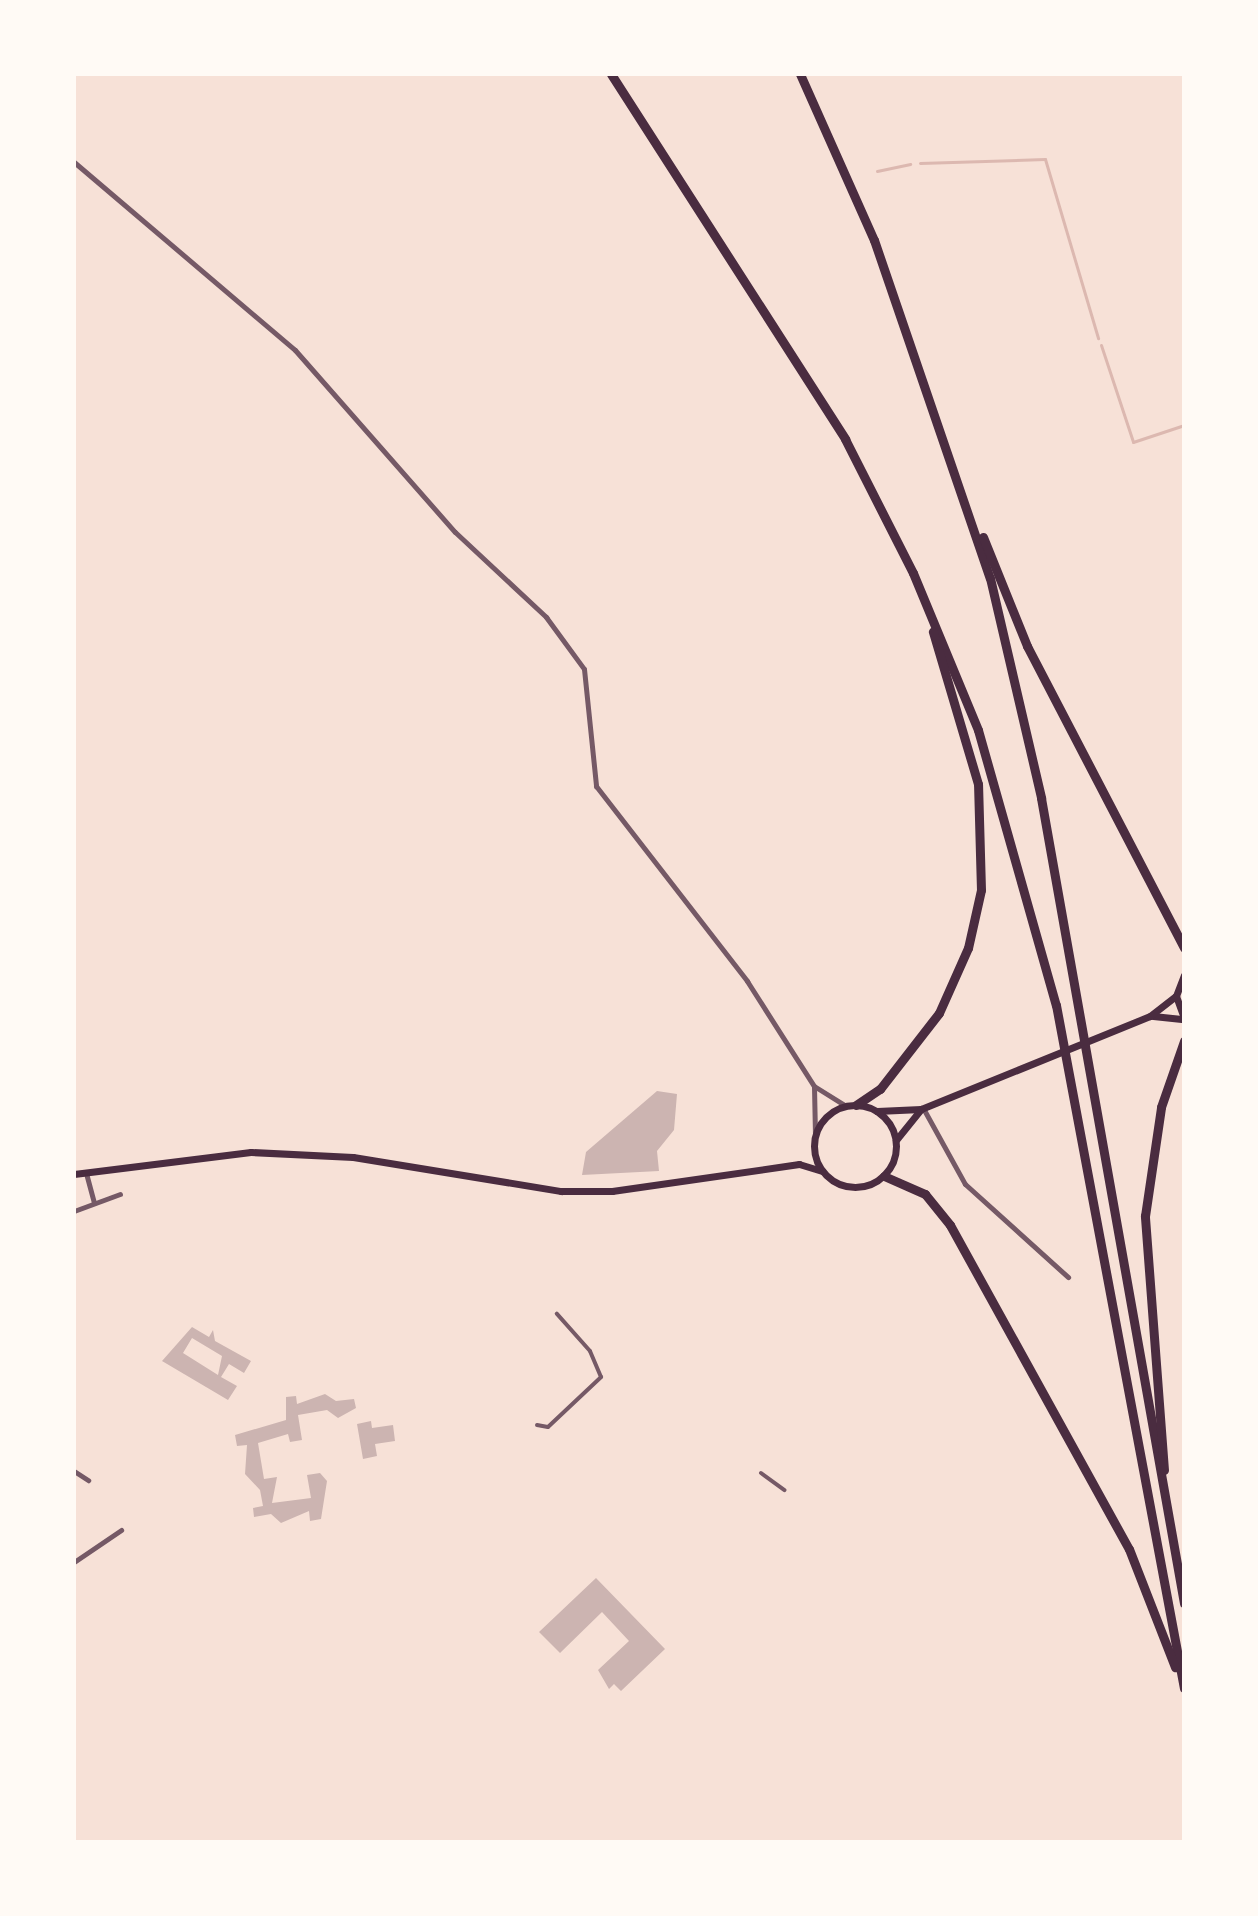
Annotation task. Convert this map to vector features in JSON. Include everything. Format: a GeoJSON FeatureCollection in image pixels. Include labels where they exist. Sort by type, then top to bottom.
{"type":"FeatureCollection","features":[{"type":"Feature","properties":{"kind":"highway"},"geometry":{"type":"LineString","coordinates":[[611,74],[818,394],[913,573],[983,744],[1033,906],[1184,1688]]}},
{"type":"Feature","properties":{"kind":"highway"},"geometry":{"type":"LineString","coordinates":[[800,74],[874,240],[960,478],[1027,646],[1184,948]]}},
{"type":"Feature","properties":{"kind":"highway"},"geometry":{"type":"LineString","coordinates":[[960,478],[1041,798],[1184,1603]]}},
{"type":"Feature","properties":{"kind":"highway"},"geometry":{"type":"LineString","coordinates":[[851,1106],[890,1077],[939,1013],[968,948],[981,890],[978,784],[913,573]]}},
{"type":"Feature","properties":{"kind":"highway"},"geometry":{"type":"LineString","coordinates":[[1168,1522],[1145,1216],[1161,1107],[1184,1041]]}},
{"type":"Feature","properties":{"kind":"highway"},"geometry":{"type":"LineString","coordinates":[[884,1176],[925,1194],[950,1225],[1129,1549],[1184,1688]]}},
{"type":"Feature","properties":{"kind":"main road"},"geometry":{"type":"LineString","coordinates":[[822,1171],[814,1148],[815,1135],[828,1115],[851,1106],[877,1111],[922,1108],[1035,1058],[1150,1016],[1176,996],[1184,975]]}},
{"type":"Feature","properties":{"kind":"main road"},"geometry":{"type":"LineString","coordinates":[[1150,1016],[1184,1018],[1176,996]]}},
{"type":"Feature","properties":{"kind":"main road"},"geometry":{"type":"LineString","coordinates":[[74,1174],[212,1154],[295,1152],[599,1191],[799,1164],[857,1188],[884,1176],[896,1140],[922,1108]]}},
{"type":"Feature","properties":{"kind":"main road"},"geometry":{"type":"LineString","coordinates":[[877,1111],[896,1140]]}},
{"type":"Feature","properties":{"kind":"main road"},"geometry":{"type":"LineString","coordinates":[[799,1164],[814,1148]]}},
{"type":"Feature","properties":{"kind":"street"},"geometry":{"type":"LineString","coordinates":[[74,162],[295,350],[455,532],[546,617],[584,669],[596,786],[747,981],[814,1086],[851,1106]]}},
{"type":"Feature","properties":{"kind":"street"},"geometry":{"type":"LineString","coordinates":[[814,1086],[815,1135]]}},
{"type":"Feature","properties":{"kind":"street"},"geometry":{"type":"LineString","coordinates":[[922,1108],[965,1184],[1068,1277]]}},
{"type":"Feature","properties":{"kind":"street"},"geometry":{"type":"LineString","coordinates":[[86,1171],[94,1203]]}},
{"type":"Feature","properties":{"kind":"street"},"geometry":{"type":"LineString","coordinates":[[74,1211],[120,1194]]}},
{"type":"Feature","properties":{"kind":"street"},"geometry":{"type":"LineString","coordinates":[[1184,1227],[1184,1295]]}},
{"type":"Feature","properties":{"kind":"street"},"geometry":{"type":"LineString","coordinates":[[537,1425],[548,1427],[601,1377],[590,1351],[557,1314]]}},
{"type":"Feature","properties":{"kind":"street"},"geometry":{"type":"LineString","coordinates":[[74,1471],[88,1480]]}},
{"type":"Feature","properties":{"kind":"street"},"geometry":{"type":"LineString","coordinates":[[761,1473],[784,1490]]}},
{"type":"Feature","properties":{"kind":"street"},"geometry":{"type":"LineString","coordinates":[[74,1562],[121,1530]]}},
{"type":"Feature","properties":{"kind":"building"},"geometry":{"type":"Polygon","coordinates":[[[657,1091],[677,1094],[674,1130],[657,1151],[659,1171],[582,1175],[586,1152],[657,1091]]]}},
{"type":"Feature","properties":{"kind":"building"},"geometry":{"type":"Polygon","coordinates":[[[192,1327],[209,1337],[213,1330],[215,1341],[251,1361],[244,1373],[229,1364],[221,1377],[237,1386],[228,1400],[162,1361],[192,1327]],[[192,1338],[183,1353],[218,1375],[222,1356],[192,1338]]]}},
{"type":"Feature","properties":{"kind":"building"},"geometry":{"type":"Polygon","coordinates":[[[325,1394],[336,1401],[354,1399],[356,1408],[338,1418],[327,1410],[298,1415],[302,1440],[290,1442],[288,1434],[258,1443],[264,1479],[277,1477],[272,1503],[311,1498],[307,1475],[320,1473],[327,1481],[321,1519],[310,1521],[309,1511],[281,1523],[271,1514],[254,1517],[253,1508],[263,1506],[260,1490],[245,1474],[247,1445],[237,1446],[235,1435],[286,1420],[286,1397],[296,1396],[297,1404],[325,1394]]]}},
{"type":"Feature","properties":{"kind":"building"},"geometry":{"type":"Polygon","coordinates":[[[371,1421],[372,1428],[393,1425],[395,1441],[375,1444],[377,1456],[363,1459],[357,1424],[371,1421]]]}},
{"type":"Feature","properties":{"kind":"building"},"geometry":{"type":"Polygon","coordinates":[[[596,1578],[665,1649],[621,1691],[614,1684],[609,1689],[598,1670],[629,1641],[602,1612],[560,1653],[539,1632],[596,1578]]]}},
{"type":"Feature","properties":{"kind":"waterway"},"geometry":{"type":"LineString","coordinates":[[920,163],[1045,159],[1098,338]]}},
{"type":"Feature","properties":{"kind":"waterway"},"geometry":{"type":"LineString","coordinates":[[877,171],[910,164]]}},
{"type":"Feature","properties":{"kind":"waterway"},"geometry":{"type":"LineString","coordinates":[[1101,345],[1133,442],[1184,425]]}}]}
